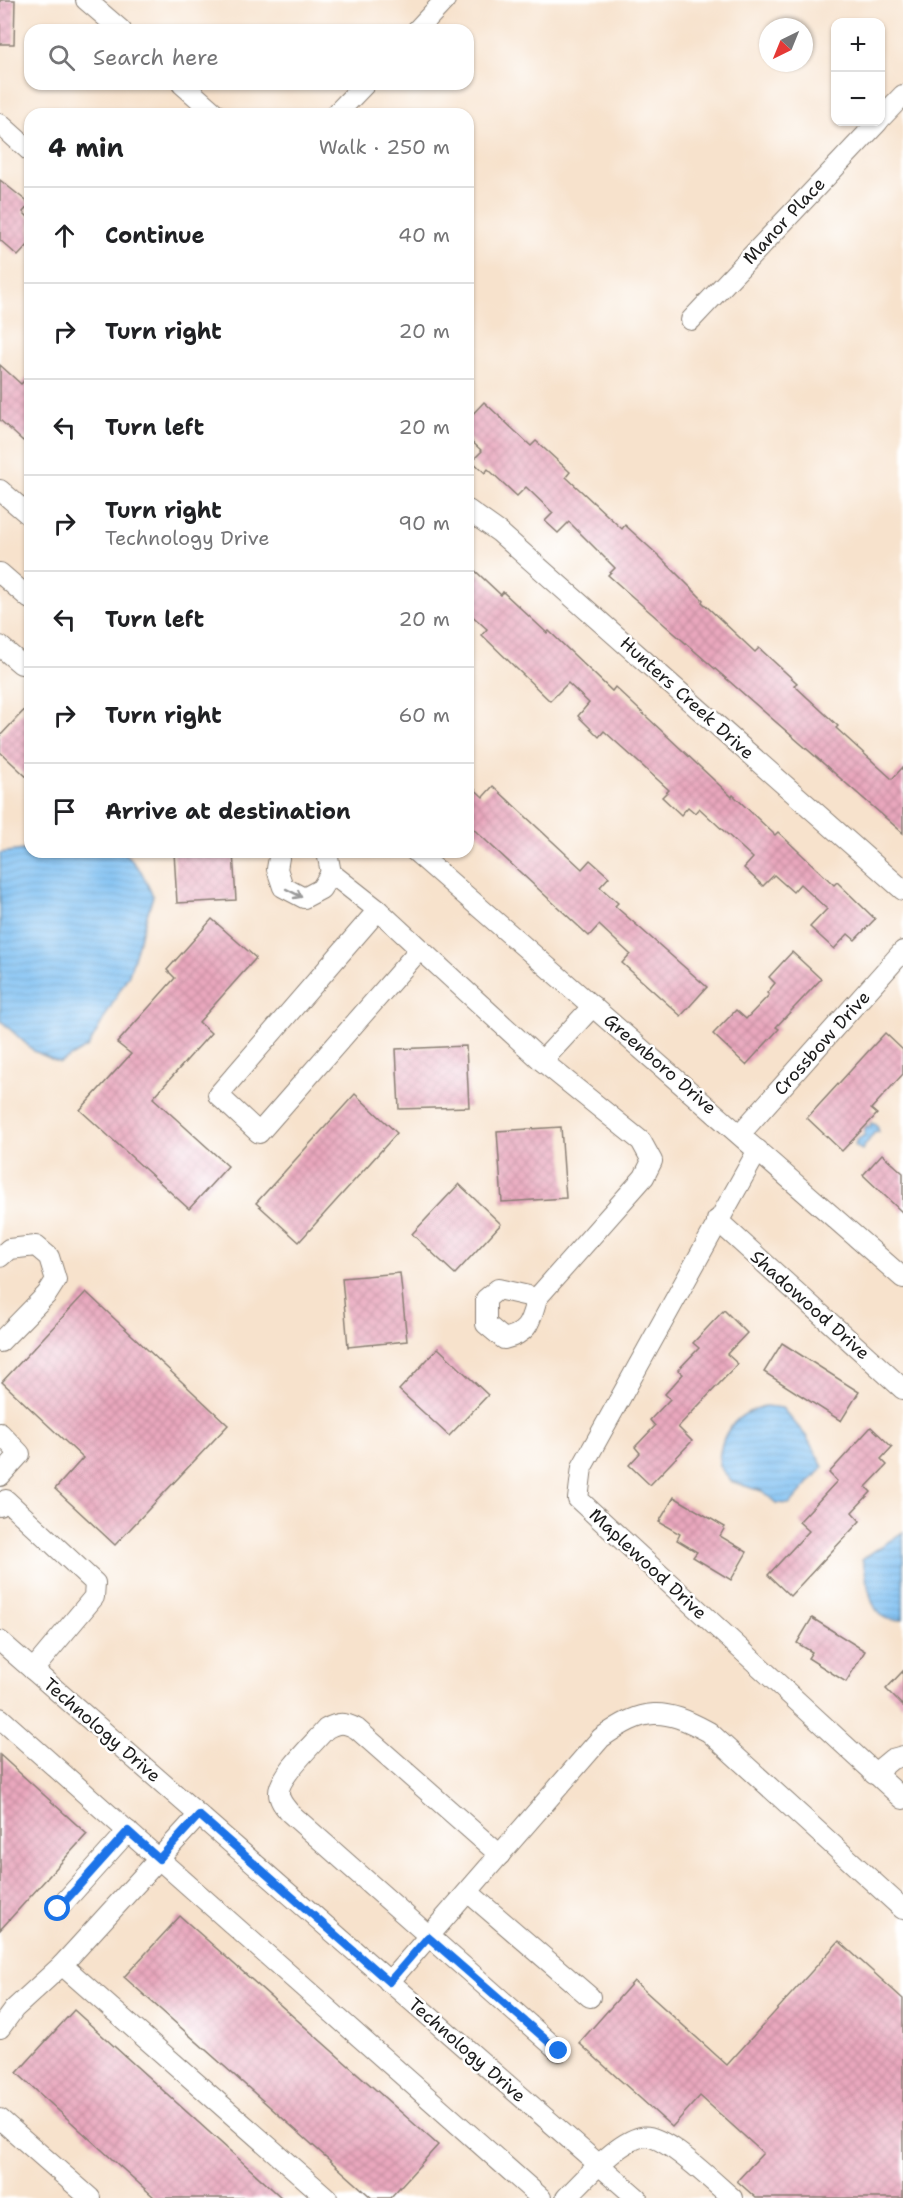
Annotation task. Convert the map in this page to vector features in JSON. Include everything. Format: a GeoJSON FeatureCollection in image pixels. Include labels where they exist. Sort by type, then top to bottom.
{"type":"FeatureCollection","features":[{"type":"Feature","properties":{"kind":"street"},"geometry":{"type":"LineString","coordinates":[[86,0],[114,24]]}},
{"type":"Feature","properties":{"kind":"street"},"geometry":{"type":"LineString","coordinates":[[423,24],[445,0]]}},
{"type":"Feature","properties":{"kind":"street"},"geometry":{"type":"LineString","coordinates":[[189,90],[209,108]]}},
{"type":"Feature","properties":{"kind":"street"},"geometry":{"type":"LineString","coordinates":[[342,108],[359,90]]}},
{"type":"Feature","properties":{"kind":"street","name":"Manor Place"},"geometry":{"type":"LineString","coordinates":[[885,114],[903,95]]}},
{"type":"Feature","properties":{"kind":"street"},"geometry":{"type":"LineString","coordinates":[[0,124],[24,146]]}},
{"type":"Feature","properties":{"kind":"street","name":"Manor Place"},"geometry":{"type":"LineString","coordinates":[[691,320],[873,126]]}},
{"type":"Feature","properties":{"kind":"street"},"geometry":{"type":"LineString","coordinates":[[0,490],[24,511]]}},
{"type":"Feature","properties":{"kind":"street","name":"Hunters Creek Drive"},"geometry":{"type":"LineString","coordinates":[[474,514],[499,532],[903,890]]}},
{"type":"Feature","properties":{"kind":"street"},"geometry":{"type":"LineString","coordinates":[[0,573],[24,594]]}},
{"type":"Feature","properties":{"kind":"street"},"geometry":{"type":"LineString","coordinates":[[0,646],[21,664],[24,664]]}},
{"type":"Feature","properties":{"kind":"street"},"geometry":{"type":"LineString","coordinates":[[279,858],[277,869],[283,887],[304,898],[321,889],[331,873]]}},
{"type":"Feature","properties":{"kind":"street"},"geometry":{"type":"LineString","coordinates":[[328,858],[331,873],[378,910],[542,1060],[641,1141],[652,1161],[644,1177],[537,1298]]}},
{"type":"Feature","properties":{"kind":"street","name":"Greenboro Drive"},"geometry":{"type":"LineString","coordinates":[[423,858],[903,1278]]}},
{"type":"Feature","properties":{"kind":"street"},"geometry":{"type":"LineString","coordinates":[[378,910],[218,1095],[259,1133],[420,949]]}},
{"type":"Feature","properties":{"kind":"street","name":"Crossbow Drive"},"geometry":{"type":"LineString","coordinates":[[740,1134],[903,951]]}},
{"type":"Feature","properties":{"kind":"street"},"geometry":{"type":"LineString","coordinates":[[542,1060],[592,1006]]}},
{"type":"Feature","properties":{"kind":"street","name":"Maplewood Drive"},"geometry":{"type":"LineString","coordinates":[[758,1150],[717,1220],[582,1467],[578,1499],[903,1799]]}},
{"type":"Feature","properties":{"kind":"street","name":"Shadowood Drive"},"geometry":{"type":"LineString","coordinates":[[717,1220],[903,1389]]}},
{"type":"Feature","properties":{"kind":"street"},"geometry":{"type":"LineString","coordinates":[[0,1257],[9,1249],[36,1246],[49,1257],[56,1280],[47,1294],[0,1342]]}},
{"type":"Feature","properties":{"kind":"street"},"geometry":{"type":"LineString","coordinates":[[0,1433],[20,1454],[0,1476]]}},
{"type":"Feature","properties":{"kind":"street"},"geometry":{"type":"LineString","coordinates":[[2,1500],[95,1583],[94,1597],[33,1670]]}},
{"type":"Feature","properties":{"kind":"street","name":"Technology Drive"},"geometry":{"type":"LineString","coordinates":[[0,1641],[637,2198]]}},
{"type":"Feature","properties":{"kind":"street"},"geometry":{"type":"LineString","coordinates":[[389,1982],[601,1738],[623,1722],[663,1712],[683,1718],[709,1732],[903,1909]]}},
{"type":"Feature","properties":{"kind":"street"},"geometry":{"type":"LineString","coordinates":[[0,1718],[541,2198]]}},
{"type":"Feature","properties":{"kind":"street"},"geometry":{"type":"LineString","coordinates":[[500,1855],[357,1729],[346,1723],[335,1724],[326,1729],[282,1779],[278,1790],[280,1800],[290,1813],[559,2051]]}},
{"type":"Feature","properties":{"kind":"street"},"geometry":{"type":"LineString","coordinates":[[874,1774],[891,1759],[903,1756]]}},
{"type":"Feature","properties":{"kind":"street"},"geometry":{"type":"LineString","coordinates":[[0,2028],[14,2009],[63,1965],[199,1815]]}},
{"type":"Feature","properties":{"kind":"street"},"geometry":{"type":"LineString","coordinates":[[58,1909],[128,1831]]}},
{"type":"Feature","properties":{"kind":"street"},"geometry":{"type":"LineString","coordinates":[[468,1892],[590,1997]]}},
{"type":"Feature","properties":{"kind":"street"},"geometry":{"type":"LineString","coordinates":[[63,1965],[327,2198]]}},
{"type":"Feature","properties":{"kind":"street"},"geometry":{"type":"LineString","coordinates":[[0,2119],[90,2198]]}},
{"type":"Feature","properties":{"kind":"street"},"geometry":{"type":"LineString","coordinates":[[566,2198],[599,2165],[642,2136],[655,2138],[679,2154],[732,2198]]}},
{"type":"Feature","properties":{"kind":"water"},"geometry":{"type":"Polygon","coordinates":[[[24,850],[24,858],[129,858],[141,871],[153,896],[129,974],[88,1047],[60,1063],[34,1051],[0,1020],[0,853],[24,850]]]}},
{"type":"Feature","properties":{"kind":"water"},"geometry":{"type":"Polygon","coordinates":[[[871,1123],[877,1125],[879,1132],[874,1133],[862,1150],[855,1146],[856,1141],[864,1135],[866,1126],[870,1127],[871,1123]]]}},
{"type":"Feature","properties":{"kind":"water"},"geometry":{"type":"Polygon","coordinates":[[[765,1406],[782,1408],[806,1436],[823,1467],[790,1504],[776,1503],[762,1491],[732,1482],[719,1466],[722,1444],[730,1427],[745,1414],[765,1406]]]}},
{"type":"Feature","properties":{"kind":"water"},"geometry":{"type":"Polygon","coordinates":[[[903,1532],[903,1619],[891,1620],[882,1616],[876,1609],[862,1559],[903,1532]]]}},
{"type":"Feature","properties":{"kind":"building"},"geometry":{"type":"Polygon","coordinates":[[[0,0],[15,0],[14,44],[0,44],[0,0]]]}},
{"type":"Feature","properties":{"kind":"building"},"geometry":{"type":"Polygon","coordinates":[[[0,180],[24,199],[24,250],[18,256],[0,240],[0,180]]]}},
{"type":"Feature","properties":{"kind":"building"},"geometry":{"type":"Polygon","coordinates":[[[0,365],[21,384],[24,381],[24,440],[0,420],[0,365]]]}},
{"type":"Feature","properties":{"kind":"building"},"geometry":{"type":"Polygon","coordinates":[[[484,402],[531,446],[536,441],[570,472],[566,477],[622,529],[625,525],[659,556],[703,600],[702,602],[755,652],[759,648],[797,683],[794,685],[838,726],[836,728],[892,779],[903,767],[903,833],[608,575],[615,568],[569,522],[558,533],[545,521],[553,513],[526,487],[517,496],[488,469],[485,473],[474,463],[474,459],[482,451],[474,444],[474,413],[484,402]]]}},
{"type":"Feature","properties":{"kind":"building"},"geometry":{"type":"Polygon","coordinates":[[[474,570],[501,595],[503,592],[547,633],[549,631],[612,691],[615,687],[732,797],[733,795],[775,835],[778,832],[834,885],[837,882],[875,919],[855,940],[848,934],[834,949],[810,927],[827,909],[800,884],[793,892],[774,875],[763,886],[744,868],[753,858],[699,808],[695,813],[688,807],[681,815],[662,797],[669,790],[604,731],[599,737],[578,716],[589,703],[568,683],[550,701],[482,635],[487,629],[474,617],[474,570]]]}},
{"type":"Feature","properties":{"kind":"building"},"geometry":{"type":"Polygon","coordinates":[[[24,710],[24,774],[0,752],[0,736],[24,710]]]}},
{"type":"Feature","properties":{"kind":"building"},"geometry":{"type":"Polygon","coordinates":[[[493,786],[582,869],[590,860],[609,877],[600,887],[618,903],[615,906],[707,987],[681,1016],[622,963],[630,954],[599,925],[589,936],[474,830],[474,789],[483,797],[493,786]]]}},
{"type":"Feature","properties":{"kind":"building"},"geometry":{"type":"Polygon","coordinates":[[[174,858],[233,858],[236,900],[177,903],[174,858]]]}},
{"type":"Feature","properties":{"kind":"building"},"geometry":{"type":"Polygon","coordinates":[[[212,919],[256,958],[199,1022],[211,1033],[153,1098],[228,1166],[189,1209],[80,1110],[131,1054],[117,1043],[175,978],[167,970],[212,919]]]}},
{"type":"Feature","properties":{"kind":"building"},"geometry":{"type":"Polygon","coordinates":[[[792,952],[821,979],[776,1027],[779,1029],[746,1065],[713,1034],[736,1010],[746,1019],[769,995],[767,993],[775,983],[769,977],[792,952]]]}},
{"type":"Feature","properties":{"kind":"building"},"geometry":{"type":"Polygon","coordinates":[[[885,1033],[903,1050],[903,1074],[871,1109],[877,1114],[842,1151],[807,1118],[885,1033]]]}},
{"type":"Feature","properties":{"kind":"building"},"geometry":{"type":"Polygon","coordinates":[[[466,1046],[469,1107],[399,1109],[396,1049],[466,1046]]]}},
{"type":"Feature","properties":{"kind":"building"},"geometry":{"type":"Polygon","coordinates":[[[355,1094],[397,1133],[299,1242],[256,1203],[355,1094]]]}},
{"type":"Feature","properties":{"kind":"building"},"geometry":{"type":"Polygon","coordinates":[[[561,1127],[566,1198],[502,1202],[497,1131],[561,1127]]]}},
{"type":"Feature","properties":{"kind":"building"},"geometry":{"type":"Polygon","coordinates":[[[882,1154],[903,1173],[903,1213],[863,1175],[882,1154]]]}},
{"type":"Feature","properties":{"kind":"building"},"geometry":{"type":"Polygon","coordinates":[[[459,1184],[501,1224],[455,1274],[412,1234],[459,1184]]]}},
{"type":"Feature","properties":{"kind":"building"},"geometry":{"type":"Polygon","coordinates":[[[400,1273],[407,1341],[348,1347],[342,1278],[400,1273]]]}},
{"type":"Feature","properties":{"kind":"building"},"geometry":{"type":"Polygon","coordinates":[[[86,1292],[228,1425],[115,1545],[55,1489],[83,1458],[2,1382],[86,1292]]]}},
{"type":"Feature","properties":{"kind":"building"},"geometry":{"type":"Polygon","coordinates":[[[724,1310],[747,1333],[727,1354],[738,1364],[678,1427],[692,1441],[650,1485],[629,1465],[640,1453],[635,1447],[655,1426],[650,1420],[670,1399],[665,1394],[683,1374],[678,1370],[699,1348],[693,1343],[724,1310]]]}},
{"type":"Feature","properties":{"kind":"building"},"geometry":{"type":"Polygon","coordinates":[[[782,1343],[859,1392],[841,1421],[764,1372],[782,1343]]]}},
{"type":"Feature","properties":{"kind":"building"},"geometry":{"type":"Polygon","coordinates":[[[438,1348],[488,1395],[449,1436],[399,1390],[438,1348]]]}},
{"type":"Feature","properties":{"kind":"building"},"geometry":{"type":"Polygon","coordinates":[[[871,1427],[892,1447],[881,1459],[887,1465],[866,1487],[871,1492],[852,1512],[860,1521],[790,1596],[768,1575],[809,1531],[799,1522],[837,1481],[829,1473],[871,1427]]]}},
{"type":"Feature","properties":{"kind":"building"},"geometry":{"type":"Polygon","coordinates":[[[674,1497],[725,1527],[720,1536],[747,1552],[731,1580],[693,1557],[697,1552],[677,1540],[680,1534],[659,1522],[674,1497]]]}},
{"type":"Feature","properties":{"kind":"building"},"geometry":{"type":"Polygon","coordinates":[[[812,1618],[865,1651],[846,1682],[808,1658],[812,1652],[797,1643],[812,1618]]]}},
{"type":"Feature","properties":{"kind":"building"},"geometry":{"type":"Polygon","coordinates":[[[903,1671],[903,1706],[886,1689],[903,1671]]]}},
{"type":"Feature","properties":{"kind":"building"},"geometry":{"type":"Polygon","coordinates":[[[0,1755],[87,1834],[0,1930],[0,1755]]]}},
{"type":"Feature","properties":{"kind":"building"},"geometry":{"type":"Polygon","coordinates":[[[180,1916],[438,2145],[390,2198],[372,2198],[124,1977],[180,1916]]]}},
{"type":"Feature","properties":{"kind":"building"},"geometry":{"type":"Polygon","coordinates":[[[839,1941],[903,1999],[903,2198],[756,2198],[737,2181],[763,2153],[700,2096],[672,2127],[579,2043],[634,1981],[727,2065],[839,1941]]]}},
{"type":"Feature","properties":{"kind":"building"},"geometry":{"type":"Polygon","coordinates":[[[74,2010],[282,2198],[155,2198],[17,2073],[74,2010]]]}},
{"type":"Feature","properties":{"kind":"route"},"geometry":{"type":"LineString","coordinates":[[58,1909],[128,1831],[159,1859],[199,1815],[389,1982],[428,1937],[559,2051]]}}]}
